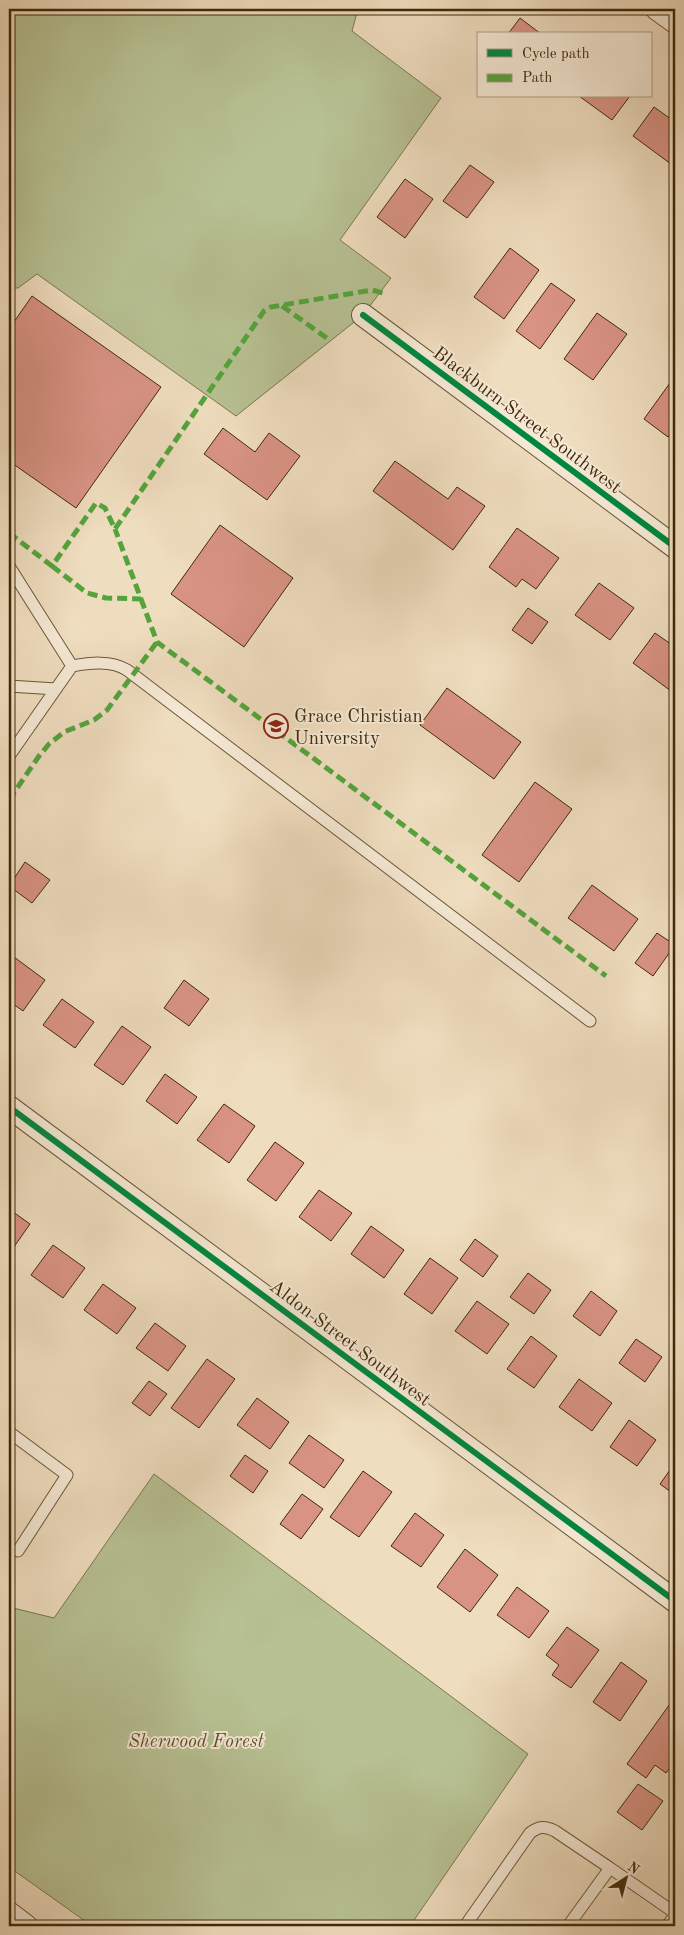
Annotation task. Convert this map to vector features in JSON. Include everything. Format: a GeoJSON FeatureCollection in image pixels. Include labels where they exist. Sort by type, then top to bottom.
{"type":"FeatureCollection","features":[{"type":"Feature","properties":{"kind":"street"},"geometry":{"type":"LineString","coordinates":[[657,9],[675,22]]}},
{"type":"Feature","properties":{"kind":"street","name":"Blackburn Street Southwest"},"geometry":{"type":"LineString","coordinates":[[363,316],[675,547]]}},
{"type":"Feature","properties":{"kind":"street","name":"Aldon Street Southwest"},"geometry":{"type":"LineString","coordinates":[[9,1107],[675,1601]]}},
{"type":"Feature","properties":{"kind":"street"},"geometry":{"type":"LineString","coordinates":[[9,1913],[26,1926]]}},
{"type":"Feature","properties":{"kind":"lane"},"geometry":{"type":"LineString","coordinates":[[9,566],[72,666]]}},
{"type":"Feature","properties":{"kind":"lane"},"geometry":{"type":"LineString","coordinates":[[9,756],[72,666],[95,663],[113,664],[127,670],[590,1020]]}},
{"type":"Feature","properties":{"kind":"lane"},"geometry":{"type":"LineString","coordinates":[[9,686],[56,689]]}},
{"type":"Feature","properties":{"kind":"lane"},"geometry":{"type":"LineString","coordinates":[[9,1432],[67,1475],[18,1551]]}},
{"type":"Feature","properties":{"kind":"lane"},"geometry":{"type":"LineString","coordinates":[[465,1926],[530,1833],[536,1828],[548,1827],[675,1914],[667,1926]]}},
{"type":"Feature","properties":{"kind":"lane"},"geometry":{"type":"LineString","coordinates":[[568,1926],[610,1868]]}},
{"type":"Feature","properties":{"kind":"green space"},"geometry":{"type":"Polygon","coordinates":[[[9,9],[358,9],[352,31],[441,98],[340,240],[391,278],[363,315],[236,416],[37,274],[18,288],[9,288],[9,9]]]}},
{"type":"Feature","properties":{"kind":"green space","name":"Sherwood Forest"},"geometry":{"type":"Polygon","coordinates":[[[154,1474],[528,1754],[410,1926],[92,1926],[9,1867],[9,1607],[54,1618],[154,1474]]]}},
{"type":"Feature","properties":{"kind":"building"},"geometry":{"type":"Polygon","coordinates":[[[520,18],[538,32],[510,32],[520,18]]]}},
{"type":"Feature","properties":{"kind":"building"},"geometry":{"type":"Polygon","coordinates":[[[582,98],[628,98],[612,120],[582,98]]]}},
{"type":"Feature","properties":{"kind":"building"},"geometry":{"type":"Polygon","coordinates":[[[654,107],[675,122],[675,167],[633,136],[654,107]]]}},
{"type":"Feature","properties":{"kind":"building"},"geometry":{"type":"Polygon","coordinates":[[[470,165],[494,182],[467,218],[443,201],[470,165]]]}},
{"type":"Feature","properties":{"kind":"building"},"geometry":{"type":"Polygon","coordinates":[[[405,179],[433,199],[405,238],[377,217],[405,179]]]}},
{"type":"Feature","properties":{"kind":"building"},"geometry":{"type":"Polygon","coordinates":[[[510,248],[539,270],[504,319],[474,297],[510,248]]]}},
{"type":"Feature","properties":{"kind":"building"},"geometry":{"type":"Polygon","coordinates":[[[551,283],[575,300],[540,349],[516,331],[551,283]]]}},
{"type":"Feature","properties":{"kind":"building"},"geometry":{"type":"Polygon","coordinates":[[[32,296],[161,387],[76,508],[9,461],[9,329],[32,296]]]}},
{"type":"Feature","properties":{"kind":"building"},"geometry":{"type":"Polygon","coordinates":[[[597,313],[627,334],[593,380],[564,359],[597,313]]]}},
{"type":"Feature","properties":{"kind":"building"},"geometry":{"type":"Polygon","coordinates":[[[675,376],[675,428],[668,437],[644,419],[675,376]]]}},
{"type":"Feature","properties":{"kind":"building"},"geometry":{"type":"Polygon","coordinates":[[[223,428],[255,452],[269,433],[300,456],[267,500],[204,454],[223,428]]]}},
{"type":"Feature","properties":{"kind":"building"},"geometry":{"type":"Polygon","coordinates":[[[395,461],[448,499],[457,487],[485,506],[453,550],[373,491],[395,461]]]}},
{"type":"Feature","properties":{"kind":"building"},"geometry":{"type":"Polygon","coordinates":[[[220,525],[293,578],[244,647],[171,594],[220,525]]]}},
{"type":"Feature","properties":{"kind":"building"},"geometry":{"type":"Polygon","coordinates":[[[517,528],[559,558],[536,589],[522,579],[516,587],[489,567],[517,528]]]}},
{"type":"Feature","properties":{"kind":"building"},"geometry":{"type":"Polygon","coordinates":[[[599,583],[634,608],[610,640],[575,615],[599,583]]]}},
{"type":"Feature","properties":{"kind":"building"},"geometry":{"type":"Polygon","coordinates":[[[528,608],[548,622],[532,644],[512,630],[528,608]]]}},
{"type":"Feature","properties":{"kind":"building"},"geometry":{"type":"Polygon","coordinates":[[[655,633],[675,647],[675,694],[633,663],[655,633]]]}},
{"type":"Feature","properties":{"kind":"building"},"geometry":{"type":"Polygon","coordinates":[[[447,688],[521,742],[494,779],[420,725],[447,688]]]}},
{"type":"Feature","properties":{"kind":"building"},"geometry":{"type":"Polygon","coordinates":[[[535,782],[572,809],[519,882],[482,855],[535,782]]]}},
{"type":"Feature","properties":{"kind":"building"},"geometry":{"type":"Polygon","coordinates":[[[25,862],[50,880],[32,903],[9,886],[25,862]]]}},
{"type":"Feature","properties":{"kind":"building"},"geometry":{"type":"Polygon","coordinates":[[[592,885],[638,919],[614,951],[568,918],[592,885]]]}},
{"type":"Feature","properties":{"kind":"building"},"geometry":{"type":"Polygon","coordinates":[[[657,933],[675,945],[653,976],[635,963],[657,933]]]}},
{"type":"Feature","properties":{"kind":"building"},"geometry":{"type":"Polygon","coordinates":[[[14,957],[45,980],[23,1011],[9,1001],[9,964],[14,957]]]}},
{"type":"Feature","properties":{"kind":"building"},"geometry":{"type":"Polygon","coordinates":[[[184,980],[209,999],[189,1026],[164,1008],[184,980]]]}},
{"type":"Feature","properties":{"kind":"building"},"geometry":{"type":"Polygon","coordinates":[[[62,999],[94,1022],[75,1048],[43,1025],[62,999]]]}},
{"type":"Feature","properties":{"kind":"building"},"geometry":{"type":"Polygon","coordinates":[[[122,1026],[151,1047],[123,1085],[94,1065],[122,1026]]]}},
{"type":"Feature","properties":{"kind":"building"},"geometry":{"type":"Polygon","coordinates":[[[165,1074],[197,1097],[177,1124],[146,1101],[165,1074]]]}},
{"type":"Feature","properties":{"kind":"building"},"geometry":{"type":"Polygon","coordinates":[[[224,1104],[255,1126],[229,1163],[197,1140],[224,1104]]]}},
{"type":"Feature","properties":{"kind":"building"},"geometry":{"type":"Polygon","coordinates":[[[275,1142],[304,1163],[276,1201],[247,1180],[275,1142]]]}},
{"type":"Feature","properties":{"kind":"building"},"geometry":{"type":"Polygon","coordinates":[[[319,1190],[352,1213],[331,1241],[299,1217],[319,1190]]]}},
{"type":"Feature","properties":{"kind":"building"},"geometry":{"type":"Polygon","coordinates":[[[9,1209],[30,1224],[9,1254],[9,1209]]]}},
{"type":"Feature","properties":{"kind":"building"},"geometry":{"type":"Polygon","coordinates":[[[371,1226],[404,1250],[384,1278],[351,1254],[371,1226]]]}},
{"type":"Feature","properties":{"kind":"building"},"geometry":{"type":"Polygon","coordinates":[[[475,1239],[498,1256],[483,1277],[460,1260],[475,1239]]]}},
{"type":"Feature","properties":{"kind":"building"},"geometry":{"type":"Polygon","coordinates":[[[53,1245],[85,1268],[63,1298],[31,1275],[53,1245]]]}},
{"type":"Feature","properties":{"kind":"building"},"geometry":{"type":"Polygon","coordinates":[[[430,1258],[458,1278],[432,1314],[404,1294],[430,1258]]]}},
{"type":"Feature","properties":{"kind":"building"},"geometry":{"type":"Polygon","coordinates":[[[528,1273],[551,1290],[534,1314],[510,1297],[528,1273]]]}},
{"type":"Feature","properties":{"kind":"building"},"geometry":{"type":"Polygon","coordinates":[[[103,1284],[136,1308],[117,1334],[84,1310],[103,1284]]]}},
{"type":"Feature","properties":{"kind":"building"},"geometry":{"type":"Polygon","coordinates":[[[591,1291],[617,1311],[600,1336],[573,1316],[591,1291]]]}},
{"type":"Feature","properties":{"kind":"building"},"geometry":{"type":"Polygon","coordinates":[[[477,1301],[509,1324],[487,1354],[455,1331],[477,1301]]]}},
{"type":"Feature","properties":{"kind":"building"},"geometry":{"type":"Polygon","coordinates":[[[155,1323],[186,1346],[168,1371],[136,1348],[155,1323]]]}},
{"type":"Feature","properties":{"kind":"building"},"geometry":{"type":"Polygon","coordinates":[[[531,1336],[557,1356],[534,1388],[507,1369],[531,1336]]]}},
{"type":"Feature","properties":{"kind":"building"},"geometry":{"type":"Polygon","coordinates":[[[636,1339],[662,1357],[645,1382],[619,1363],[636,1339]]]}},
{"type":"Feature","properties":{"kind":"building"},"geometry":{"type":"Polygon","coordinates":[[[207,1359],[235,1379],[199,1428],[171,1408],[207,1359]]]}},
{"type":"Feature","properties":{"kind":"building"},"geometry":{"type":"Polygon","coordinates":[[[579,1379],[612,1403],[592,1431],[559,1407],[579,1379]]]}},
{"type":"Feature","properties":{"kind":"building"},"geometry":{"type":"Polygon","coordinates":[[[149,1381],[167,1394],[150,1416],[132,1403],[149,1381]]]}},
{"type":"Feature","properties":{"kind":"building"},"geometry":{"type":"Polygon","coordinates":[[[257,1398],[289,1422],[270,1449],[237,1425],[257,1398]]]}},
{"type":"Feature","properties":{"kind":"building"},"geometry":{"type":"Polygon","coordinates":[[[629,1420],[656,1440],[637,1466],[610,1447],[629,1420]]]}},
{"type":"Feature","properties":{"kind":"building"},"geometry":{"type":"Polygon","coordinates":[[[309,1435],[344,1460],[324,1488],[289,1463],[309,1435]]]}},
{"type":"Feature","properties":{"kind":"building"},"geometry":{"type":"Polygon","coordinates":[[[245,1455],[268,1471],[253,1493],[230,1476],[245,1455]]]}},
{"type":"Feature","properties":{"kind":"building"},"geometry":{"type":"Polygon","coordinates":[[[675,1463],[675,1495],[660,1484],[675,1463]]]}},
{"type":"Feature","properties":{"kind":"building"},"geometry":{"type":"Polygon","coordinates":[[[363,1471],[392,1492],[359,1537],[330,1517],[363,1471]]]}},
{"type":"Feature","properties":{"kind":"building"},"geometry":{"type":"Polygon","coordinates":[[[302,1494],[323,1509],[301,1539],[280,1524],[302,1494]]]}},
{"type":"Feature","properties":{"kind":"building"},"geometry":{"type":"Polygon","coordinates":[[[415,1513],[444,1535],[421,1567],[391,1546],[415,1513]]]}},
{"type":"Feature","properties":{"kind":"building"},"geometry":{"type":"Polygon","coordinates":[[[465,1549],[498,1575],[470,1612],[437,1587],[465,1549]]]}},
{"type":"Feature","properties":{"kind":"building"},"geometry":{"type":"Polygon","coordinates":[[[517,1587],[549,1611],[529,1638],[497,1615],[517,1587]]]}},
{"type":"Feature","properties":{"kind":"building"},"geometry":{"type":"Polygon","coordinates":[[[567,1627],[599,1650],[571,1688],[552,1675],[559,1665],[546,1655],[567,1627]]]}},
{"type":"Feature","properties":{"kind":"building"},"geometry":{"type":"Polygon","coordinates":[[[621,1662],[647,1681],[620,1721],[593,1702],[621,1662]]]}},
{"type":"Feature","properties":{"kind":"building"},"geometry":{"type":"Polygon","coordinates":[[[672,1701],[675,1704],[675,1761],[666,1773],[655,1765],[646,1778],[627,1764],[672,1701]]]}},
{"type":"Feature","properties":{"kind":"building"},"geometry":{"type":"Polygon","coordinates":[[[638,1784],[663,1801],[642,1830],[617,1812],[638,1784]]]}},
{"type":"Feature","properties":{"kind":"marked path"},"geometry":{"type":"LineString","coordinates":[[9,533],[52,566],[96,503],[105,508],[115,529],[264,311],[271,307],[372,290],[383,293]]}},
{"type":"Feature","properties":{"kind":"marked path"},"geometry":{"type":"LineString","coordinates":[[282,306],[328,339]]}},
{"type":"Feature","properties":{"kind":"marked path"},"geometry":{"type":"LineString","coordinates":[[52,566],[87,593],[106,598],[141,599],[115,529]]}},
{"type":"Feature","properties":{"kind":"marked path"},"geometry":{"type":"LineString","coordinates":[[141,599],[157,642],[606,976]]}},
{"type":"Feature","properties":{"kind":"marked path"},"geometry":{"type":"LineString","coordinates":[[9,800],[49,744],[64,732],[94,720],[107,710],[157,642]]}},
{"type":"Feature","properties":{"kind":"cycle path"},"geometry":{"type":"LineString","coordinates":[[363,315],[675,547]]}},
{"type":"Feature","properties":{"kind":"cycle path"},"geometry":{"type":"LineString","coordinates":[[9,1107],[675,1601]]}},
{"type":"Feature","properties":{"kind":"place","name":"Grace Christian University"},"geometry":{"type":"Point","coordinates":[276,726]}}]}
